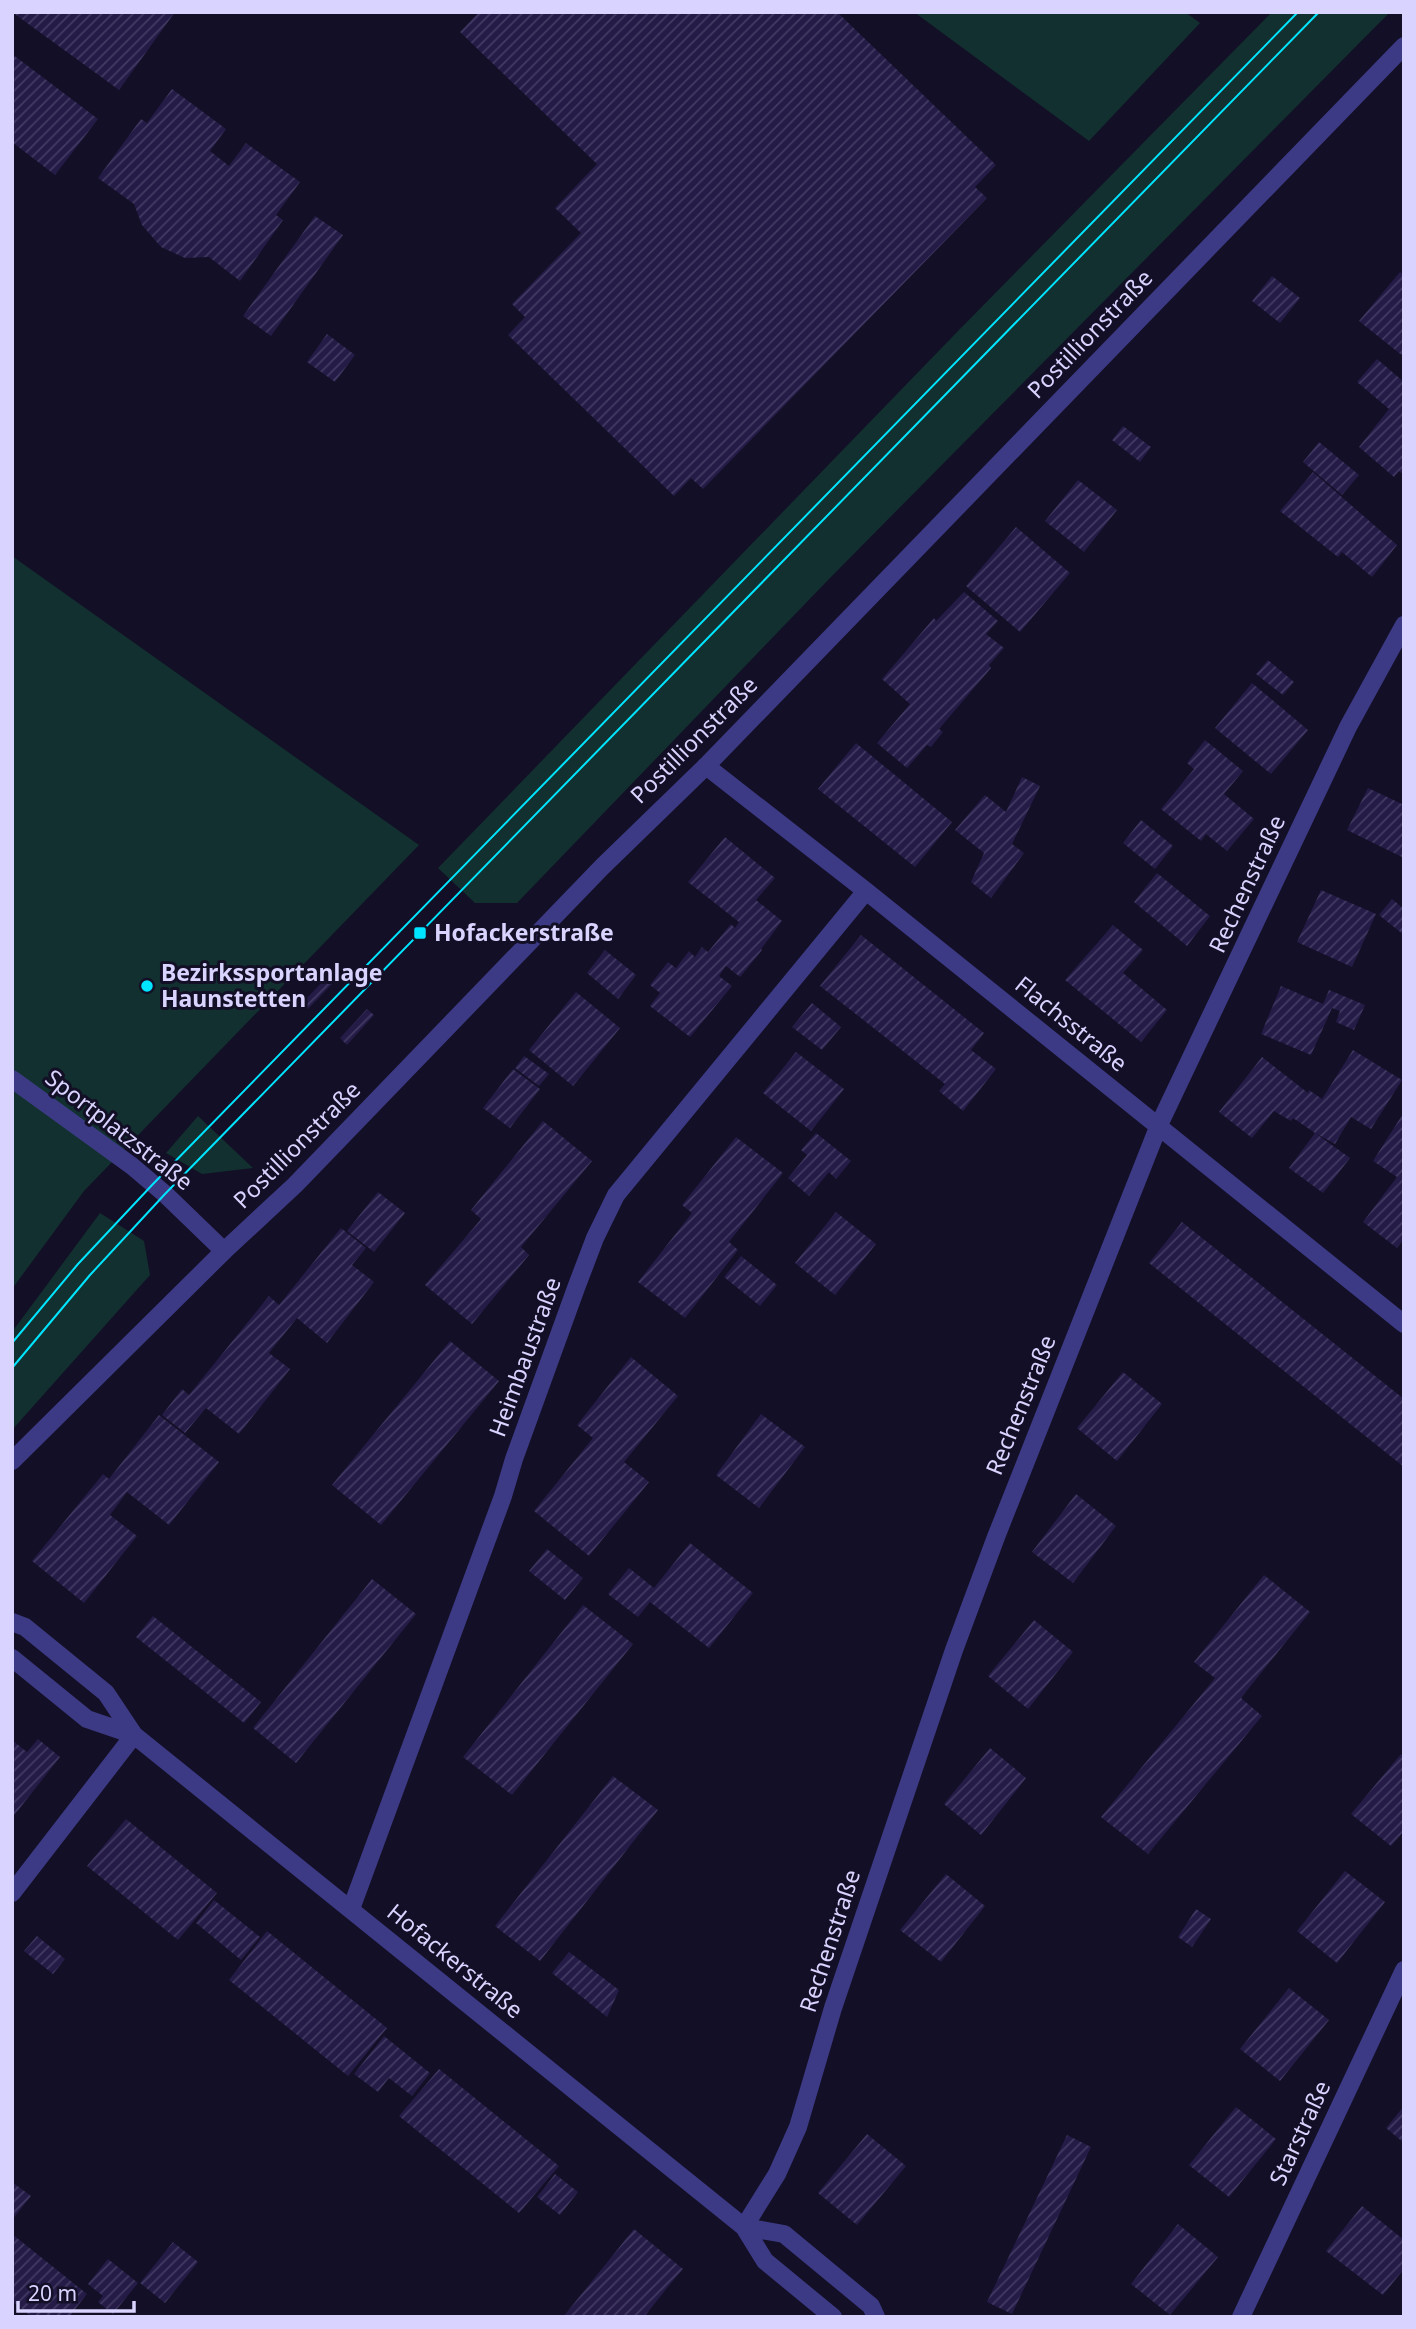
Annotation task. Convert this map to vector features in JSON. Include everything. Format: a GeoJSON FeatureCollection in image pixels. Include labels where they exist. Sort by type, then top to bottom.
{"type":"FeatureCollection","features":[{"type":"Feature","properties":{"kind":"street","name":"Postillionstraße"},"geometry":{"type":"LineString","coordinates":[[12,1461],[224,1251],[295,1185],[602,867],[706,766],[1404,46]]}},
{"type":"Feature","properties":{"kind":"street","name":"Rechenstraße"},"geometry":{"type":"LineString","coordinates":[[744,2227],[777,2174],[798,2127],[833,2008],[954,1650],[1159,1125],[1348,727],[1404,625]]}},
{"type":"Feature","properties":{"kind":"street","name":"Flachsstraße"},"geometry":{"type":"LineString","coordinates":[[706,766],[1159,1125],[1404,1324]]}},
{"type":"Feature","properties":{"kind":"street","name":"Heimbaustraße"},"geometry":{"type":"LineString","coordinates":[[351,1909],[503,1496],[594,1238],[616,1195],[866,891]]}},
{"type":"Feature","properties":{"kind":"street","name":"Sportplatzstraße"},"geometry":{"type":"LineString","coordinates":[[12,1079],[132,1166],[224,1251]]}},
{"type":"Feature","properties":{"kind":"street","name":"Hofackerstraße"},"geometry":{"type":"LineString","coordinates":[[12,1622],[26,1627],[106,1693],[134,1735],[744,2227],[765,2261],[833,2317]]}},
{"type":"Feature","properties":{"kind":"street","name":"Hofackerstraße"},"geometry":{"type":"LineString","coordinates":[[12,1658],[87,1719],[134,1735]]}},
{"type":"Feature","properties":{"kind":"street"},"geometry":{"type":"LineString","coordinates":[[12,1893],[134,1735]]}},
{"type":"Feature","properties":{"kind":"street","name":"Starstraße"},"geometry":{"type":"LineString","coordinates":[[1241,2317],[1404,1970]]}},
{"type":"Feature","properties":{"kind":"street","name":"Hofackerstraße"},"geometry":{"type":"LineString","coordinates":[[744,2227],[784,2234],[871,2306],[876,2317]]}},
{"type":"Feature","properties":{"kind":"green space"},"geometry":{"type":"Polygon","coordinates":[[[914,12],[1185,12],[1200,23],[1089,141],[914,12]]]}},
{"type":"Feature","properties":{"kind":"green space"},"geometry":{"type":"Polygon","coordinates":[[[1272,12],[1390,12],[830,578],[517,903],[475,903],[438,868],[958,331],[1272,12]]]}},
{"type":"Feature","properties":{"kind":"green space","name":"Bezirkssportanlage Haunstetten"},"geometry":{"type":"Polygon","coordinates":[[[12,556],[419,845],[84,1191],[12,1289],[12,556]]]}},
{"type":"Feature","properties":{"kind":"green space"},"geometry":{"type":"Polygon","coordinates":[[[198,1116],[253,1168],[202,1174],[166,1153],[198,1116]]]}},
{"type":"Feature","properties":{"kind":"green space"},"geometry":{"type":"Polygon","coordinates":[[[100,1213],[144,1241],[150,1275],[12,1430],[12,1332],[100,1213]]]}},
{"type":"Feature","properties":{"kind":"building"},"geometry":{"type":"Polygon","coordinates":[[[12,12],[175,12],[119,90],[12,12]]]}},
{"type":"Feature","properties":{"kind":"building"},"geometry":{"type":"Polygon","coordinates":[[[479,12],[837,12],[996,165],[975,187],[987,198],[703,489],[691,478],[674,496],[508,335],[525,317],[512,304],[581,233],[555,208],[597,164],[460,32],[479,12]]]}},
{"type":"Feature","properties":{"kind":"building"},"geometry":{"type":"Polygon","coordinates":[[[12,54],[98,119],[55,175],[12,142],[12,54]]]}},
{"type":"Feature","properties":{"kind":"building"},"geometry":{"type":"Polygon","coordinates":[[[172,89],[226,129],[210,151],[229,166],[246,143],[300,182],[276,215],[283,220],[240,281],[209,257],[185,258],[161,247],[142,225],[134,204],[98,178],[141,119],[147,123],[172,89]]]}},
{"type":"Feature","properties":{"kind":"building"},"geometry":{"type":"Polygon","coordinates":[[[315,216],[343,235],[271,336],[243,316],[315,216]]]}},
{"type":"Feature","properties":{"kind":"building"},"geometry":{"type":"Polygon","coordinates":[[[1400,272],[1404,275],[1404,357],[1359,321],[1400,272]]]}},
{"type":"Feature","properties":{"kind":"building"},"geometry":{"type":"Polygon","coordinates":[[[1272,276],[1300,298],[1280,323],[1252,301],[1272,276]]]}},
{"type":"Feature","properties":{"kind":"building"},"geometry":{"type":"Polygon","coordinates":[[[327,334],[355,355],[335,382],[307,362],[327,334]]]}},
{"type":"Feature","properties":{"kind":"building"},"geometry":{"type":"Polygon","coordinates":[[[1377,359],[1404,382],[1404,475],[1399,471],[1394,477],[1359,447],[1389,409],[1357,382],[1377,359]]]}},
{"type":"Feature","properties":{"kind":"building"},"geometry":{"type":"Polygon","coordinates":[[[1123,426],[1151,447],[1140,462],[1112,440],[1123,426]]]}},
{"type":"Feature","properties":{"kind":"building"},"geometry":{"type":"Polygon","coordinates":[[[1319,442],[1359,475],[1342,495],[1303,462],[1319,442]]]}},
{"type":"Feature","properties":{"kind":"building"},"geometry":{"type":"Polygon","coordinates":[[[1313,472],[1397,545],[1372,577],[1342,552],[1338,557],[1280,511],[1313,472]]]}},
{"type":"Feature","properties":{"kind":"building"},"geometry":{"type":"Polygon","coordinates":[[[1078,480],[1117,510],[1084,552],[1045,521],[1078,480]]]}},
{"type":"Feature","properties":{"kind":"building"},"geometry":{"type":"Polygon","coordinates":[[[1016,527],[1070,573],[1020,632],[966,586],[1016,527]]]}},
{"type":"Feature","properties":{"kind":"building"},"geometry":{"type":"Polygon","coordinates":[[[964,592],[998,621],[986,634],[1004,648],[989,665],[991,668],[939,729],[943,732],[931,747],[927,745],[907,768],[877,743],[910,704],[882,679],[934,618],[936,621],[964,592]]]}},
{"type":"Feature","properties":{"kind":"building"},"geometry":{"type":"Polygon","coordinates":[[[1268,660],[1294,682],[1283,695],[1256,674],[1268,660]]]}},
{"type":"Feature","properties":{"kind":"building"},"geometry":{"type":"Polygon","coordinates":[[[1252,683],[1308,730],[1271,774],[1215,728],[1252,683]]]}},
{"type":"Feature","properties":{"kind":"building"},"geometry":{"type":"Polygon","coordinates":[[[1205,740],[1243,771],[1224,794],[1254,819],[1227,851],[1206,834],[1201,841],[1161,809],[1194,769],[1187,763],[1205,740]]]}},
{"type":"Feature","properties":{"kind":"building"},"geometry":{"type":"Polygon","coordinates":[[[856,743],[952,822],[915,867],[818,789],[856,743]]]}},
{"type":"Feature","properties":{"kind":"building"},"geometry":{"type":"Polygon","coordinates":[[[1022,777],[1040,786],[1012,844],[1024,853],[991,898],[971,882],[984,853],[955,830],[985,795],[1006,812],[1022,777]]]}},
{"type":"Feature","properties":{"kind":"building"},"geometry":{"type":"Polygon","coordinates":[[[1368,788],[1404,805],[1404,858],[1347,830],[1368,788]]]}},
{"type":"Feature","properties":{"kind":"building"},"geometry":{"type":"Polygon","coordinates":[[[1141,820],[1173,846],[1155,869],[1123,843],[1141,820]]]}},
{"type":"Feature","properties":{"kind":"building"},"geometry":{"type":"Polygon","coordinates":[[[725,837],[775,878],[756,900],[782,921],[740,977],[726,966],[719,976],[732,986],[690,1037],[650,1006],[660,993],[650,985],[668,962],[676,968],[689,951],[695,957],[702,947],[708,952],[731,924],[735,928],[739,922],[688,882],[725,837]]]}},
{"type":"Feature","properties":{"kind":"building"},"geometry":{"type":"Polygon","coordinates":[[[1157,873],[1210,916],[1187,946],[1134,902],[1157,873]]]}},
{"type":"Feature","properties":{"kind":"building"},"geometry":{"type":"Polygon","coordinates":[[[1321,890],[1376,914],[1352,967],[1297,942],[1321,890]]]}},
{"type":"Feature","properties":{"kind":"building"},"geometry":{"type":"Polygon","coordinates":[[[1392,899],[1404,909],[1404,935],[1379,915],[1392,899]]]}},
{"type":"Feature","properties":{"kind":"building"},"geometry":{"type":"Polygon","coordinates":[[[1113,925],[1143,950],[1123,973],[1167,1010],[1141,1042],[1065,980],[1113,925]]]}},
{"type":"Feature","properties":{"kind":"building"},"geometry":{"type":"Polygon","coordinates":[[[861,935],[984,1033],[971,1050],[996,1069],[963,1111],[939,1091],[945,1084],[820,986],[861,935]]]}},
{"type":"Feature","properties":{"kind":"building"},"geometry":{"type":"Polygon","coordinates":[[[605,950],[636,975],[618,999],[587,973],[605,950]]]}},
{"type":"Feature","properties":{"kind":"building"},"geometry":{"type":"Polygon","coordinates":[[[334,970],[340,976],[308,1009],[302,1003],[334,970]]]}},
{"type":"Feature","properties":{"kind":"building"},"geometry":{"type":"Polygon","coordinates":[[[1281,986],[1323,1004],[1329,990],[1365,1005],[1354,1030],[1336,1022],[1340,1011],[1332,1008],[1311,1055],[1261,1034],[1281,986]]]}},
{"type":"Feature","properties":{"kind":"building"},"geometry":{"type":"Polygon","coordinates":[[[576,992],[620,1028],[573,1086],[529,1050],[576,992]]]}},
{"type":"Feature","properties":{"kind":"building"},"geometry":{"type":"Polygon","coordinates":[[[812,1003],[841,1027],[822,1050],[792,1027],[812,1003]]]}},
{"type":"Feature","properties":{"kind":"building"},"geometry":{"type":"Polygon","coordinates":[[[367,1009],[374,1015],[347,1045],[340,1038],[367,1009]]]}},
{"type":"Feature","properties":{"kind":"building"},"geometry":{"type":"Polygon","coordinates":[[[1353,1050],[1402,1080],[1371,1129],[1351,1117],[1335,1144],[1293,1118],[1291,1121],[1274,1111],[1252,1138],[1219,1112],[1262,1057],[1308,1093],[1309,1090],[1322,1099],[1353,1050]]]}},
{"type":"Feature","properties":{"kind":"building"},"geometry":{"type":"Polygon","coordinates":[[[796,1052],[844,1089],[811,1131],[763,1093],[796,1052]]]}},
{"type":"Feature","properties":{"kind":"building"},"geometry":{"type":"Polygon","coordinates":[[[524,1056],[549,1074],[539,1086],[515,1068],[524,1056]]]}},
{"type":"Feature","properties":{"kind":"building"},"geometry":{"type":"Polygon","coordinates":[[[513,1069],[540,1089],[510,1128],[483,1108],[513,1069]]]}},
{"type":"Feature","properties":{"kind":"building"},"geometry":{"type":"Polygon","coordinates":[[[1404,1112],[1404,1239],[1397,1248],[1363,1222],[1397,1177],[1373,1161],[1404,1112]]]}},
{"type":"Feature","properties":{"kind":"building"},"geometry":{"type":"Polygon","coordinates":[[[543,1121],[592,1161],[521,1247],[529,1255],[472,1324],[425,1285],[481,1219],[471,1210],[543,1121]]]}},
{"type":"Feature","properties":{"kind":"building"},"geometry":{"type":"Polygon","coordinates":[[[816,1133],[851,1161],[836,1179],[829,1172],[809,1196],[788,1178],[807,1155],[801,1150],[816,1133]]]}},
{"type":"Feature","properties":{"kind":"building"},"geometry":{"type":"Polygon","coordinates":[[[1315,1133],[1350,1158],[1323,1193],[1289,1168],[1315,1133]]]}},
{"type":"Feature","properties":{"kind":"building"},"geometry":{"type":"Polygon","coordinates":[[[736,1137],[783,1173],[729,1242],[738,1250],[685,1318],[638,1282],[692,1213],[682,1205],[736,1137]]]}},
{"type":"Feature","properties":{"kind":"building"},"geometry":{"type":"Polygon","coordinates":[[[378,1192],[405,1213],[374,1252],[347,1231],[378,1192]]]}},
{"type":"Feature","properties":{"kind":"building"},"geometry":{"type":"Polygon","coordinates":[[[836,1212],[876,1244],[835,1295],[795,1263],[836,1212]]]}},
{"type":"Feature","properties":{"kind":"building"},"geometry":{"type":"Polygon","coordinates":[[[1182,1222],[1404,1399],[1404,1467],[1149,1263],[1182,1222]]]}},
{"type":"Feature","properties":{"kind":"building"},"geometry":{"type":"Polygon","coordinates":[[[341,1228],[366,1248],[352,1265],[374,1282],[327,1343],[297,1318],[269,1353],[290,1369],[239,1434],[206,1408],[185,1433],[162,1415],[182,1389],[189,1395],[269,1296],[279,1305],[341,1228]]]}},
{"type":"Feature","properties":{"kind":"building"},"geometry":{"type":"Polygon","coordinates":[[[741,1256],[777,1285],[760,1306],[724,1277],[741,1256]]]}},
{"type":"Feature","properties":{"kind":"building"},"geometry":{"type":"Polygon","coordinates":[[[450,1341],[499,1381],[381,1525],[332,1485],[450,1341]]]}},
{"type":"Feature","properties":{"kind":"building"},"geometry":{"type":"Polygon","coordinates":[[[631,1357],[678,1396],[624,1462],[649,1482],[589,1556],[534,1511],[593,1438],[577,1425],[631,1357]]]}},
{"type":"Feature","properties":{"kind":"building"},"geometry":{"type":"Polygon","coordinates":[[[1123,1372],[1162,1404],[1117,1461],[1077,1428],[1123,1372]]]}},
{"type":"Feature","properties":{"kind":"building"},"geometry":{"type":"Polygon","coordinates":[[[761,1414],[805,1447],[759,1508],[716,1475],[761,1414]]]}},
{"type":"Feature","properties":{"kind":"building"},"geometry":{"type":"Polygon","coordinates":[[[159,1415],[219,1462],[169,1525],[127,1492],[110,1515],[137,1536],[84,1603],[32,1561],[103,1474],[109,1479],[159,1415]]]}},
{"type":"Feature","properties":{"kind":"building"},"geometry":{"type":"Polygon","coordinates":[[[1076,1494],[1116,1526],[1073,1583],[1032,1552],[1076,1494]]]}},
{"type":"Feature","properties":{"kind":"building"},"geometry":{"type":"Polygon","coordinates":[[[690,1543],[753,1593],[709,1648],[650,1602],[638,1617],[608,1594],[629,1568],[654,1588],[690,1543]]]}},
{"type":"Feature","properties":{"kind":"building"},"geometry":{"type":"Polygon","coordinates":[[[547,1549],[583,1578],[565,1600],[529,1571],[547,1549]]]}},
{"type":"Feature","properties":{"kind":"building"},"geometry":{"type":"Polygon","coordinates":[[[1264,1575],[1310,1612],[1241,1698],[1262,1716],[1148,1854],[1101,1817],[1215,1678],[1194,1662],[1264,1575]]]}},
{"type":"Feature","properties":{"kind":"building"},"geometry":{"type":"Polygon","coordinates":[[[372,1579],[416,1614],[296,1763],[253,1728],[372,1579]]]}},
{"type":"Feature","properties":{"kind":"building"},"geometry":{"type":"Polygon","coordinates":[[[583,1605],[633,1644],[512,1795],[463,1757],[583,1605]]]}},
{"type":"Feature","properties":{"kind":"building"},"geometry":{"type":"Polygon","coordinates":[[[153,1616],[261,1702],[244,1723],[136,1637],[153,1616]]]}},
{"type":"Feature","properties":{"kind":"building"},"geometry":{"type":"Polygon","coordinates":[[[1034,1620],[1073,1652],[1028,1709],[988,1676],[1034,1620]]]}},
{"type":"Feature","properties":{"kind":"building"},"geometry":{"type":"Polygon","coordinates":[[[38,1739],[60,1757],[12,1818],[12,1740],[27,1752],[38,1739]]]}},
{"type":"Feature","properties":{"kind":"building"},"geometry":{"type":"Polygon","coordinates":[[[990,1748],[1026,1778],[981,1835],[944,1804],[990,1748]]]}},
{"type":"Feature","properties":{"kind":"building"},"geometry":{"type":"Polygon","coordinates":[[[1401,1754],[1404,1756],[1404,1831],[1391,1846],[1351,1814],[1401,1754]]]}},
{"type":"Feature","properties":{"kind":"building"},"geometry":{"type":"Polygon","coordinates":[[[613,1776],[658,1810],[540,1961],[495,1926],[613,1776]]]}},
{"type":"Feature","properties":{"kind":"building"},"geometry":{"type":"Polygon","coordinates":[[[126,1819],[217,1893],[178,1940],[87,1866],[126,1819]]]}},
{"type":"Feature","properties":{"kind":"building"},"geometry":{"type":"Polygon","coordinates":[[[1345,1871],[1385,1902],[1337,1963],[1297,1931],[1345,1871]]]}},
{"type":"Feature","properties":{"kind":"building"},"geometry":{"type":"Polygon","coordinates":[[[946,1874],[985,1906],[941,1962],[900,1930],[946,1874]]]}},
{"type":"Feature","properties":{"kind":"building"},"geometry":{"type":"Polygon","coordinates":[[[214,1900],[260,1937],[241,1960],[196,1923],[214,1900]]]}},
{"type":"Feature","properties":{"kind":"building"},"geometry":{"type":"Polygon","coordinates":[[[1196,1909],[1211,1919],[1192,1947],[1178,1937],[1196,1909]]]}},
{"type":"Feature","properties":{"kind":"building"},"geometry":{"type":"Polygon","coordinates":[[[267,1931],[387,2028],[348,2076],[229,1980],[267,1931]]]}},
{"type":"Feature","properties":{"kind":"building"},"geometry":{"type":"Polygon","coordinates":[[[37,1936],[65,1959],[53,1974],[24,1951],[37,1936]]]}},
{"type":"Feature","properties":{"kind":"building"},"geometry":{"type":"Polygon","coordinates":[[[569,1952],[619,1990],[607,2017],[552,1973],[569,1952]]]}},
{"type":"Feature","properties":{"kind":"building"},"geometry":{"type":"Polygon","coordinates":[[[1289,1988],[1329,2020],[1280,2081],[1240,2049],[1289,1988]]]}},
{"type":"Feature","properties":{"kind":"building"},"geometry":{"type":"Polygon","coordinates":[[[384,2036],[430,2073],[412,2096],[389,2078],[378,2092],[354,2074],[384,2036]]]}},
{"type":"Feature","properties":{"kind":"building"},"geometry":{"type":"Polygon","coordinates":[[[439,2069],[559,2166],[519,2213],[399,2116],[439,2069]]]}},
{"type":"Feature","properties":{"kind":"building"},"geometry":{"type":"Polygon","coordinates":[[[1404,2106],[1404,2143],[1386,2128],[1404,2106]]]}},
{"type":"Feature","properties":{"kind":"building"},"geometry":{"type":"Polygon","coordinates":[[[1236,2107],[1276,2139],[1229,2197],[1189,2165],[1236,2107]]]}},
{"type":"Feature","properties":{"kind":"building"},"geometry":{"type":"Polygon","coordinates":[[[867,2134],[906,2166],[857,2225],[818,2193],[867,2134]]]}},
{"type":"Feature","properties":{"kind":"building"},"geometry":{"type":"Polygon","coordinates":[[[1067,2135],[1091,2147],[1012,2314],[987,2302],[1067,2135]]]}},
{"type":"Feature","properties":{"kind":"building"},"geometry":{"type":"Polygon","coordinates":[[[555,2174],[578,2192],[560,2215],[537,2197],[555,2174]]]}},
{"type":"Feature","properties":{"kind":"building"},"geometry":{"type":"Polygon","coordinates":[[[12,2182],[31,2196],[12,2220],[12,2182]]]}},
{"type":"Feature","properties":{"kind":"building"},"geometry":{"type":"Polygon","coordinates":[[[1362,2206],[1404,2240],[1404,2269],[1383,2295],[1326,2251],[1362,2206]]]}},
{"type":"Feature","properties":{"kind":"building"},"geometry":{"type":"Polygon","coordinates":[[[1178,2224],[1218,2257],[1170,2315],[1131,2284],[1178,2224]]]}},
{"type":"Feature","properties":{"kind":"building"},"geometry":{"type":"Polygon","coordinates":[[[634,2229],[683,2269],[644,2317],[563,2317],[634,2229]]]}},
{"type":"Feature","properties":{"kind":"building"},"geometry":{"type":"Polygon","coordinates":[[[12,2234],[87,2294],[69,2317],[32,2317],[12,2301],[12,2234]]]}},
{"type":"Feature","properties":{"kind":"building"},"geometry":{"type":"Polygon","coordinates":[[[173,2242],[198,2262],[165,2303],[140,2283],[173,2242]]]}},
{"type":"Feature","properties":{"kind":"building"},"geometry":{"type":"Polygon","coordinates":[[[108,2259],[138,2283],[113,2314],[98,2302],[103,2296],[88,2284],[108,2259]]]}},
{"type":"Feature","properties":{"kind":"tram line"},"geometry":{"type":"LineString","coordinates":[[12,1343],[78,1264],[153,1184],[1298,12]]}},
{"type":"Feature","properties":{"kind":"tram line"},"geometry":{"type":"LineString","coordinates":[[12,1368],[90,1275],[165,1194],[1319,12]]}},
{"type":"Feature","properties":{"kind":"place","name":"Hofackerstraße"},"geometry":{"type":"Point","coordinates":[420,933]}},
{"type":"Feature","properties":{"kind":"place","name":"Bezirkssportanlage Haunstetten"},"geometry":{"type":"Point","coordinates":[147,986]}}]}
